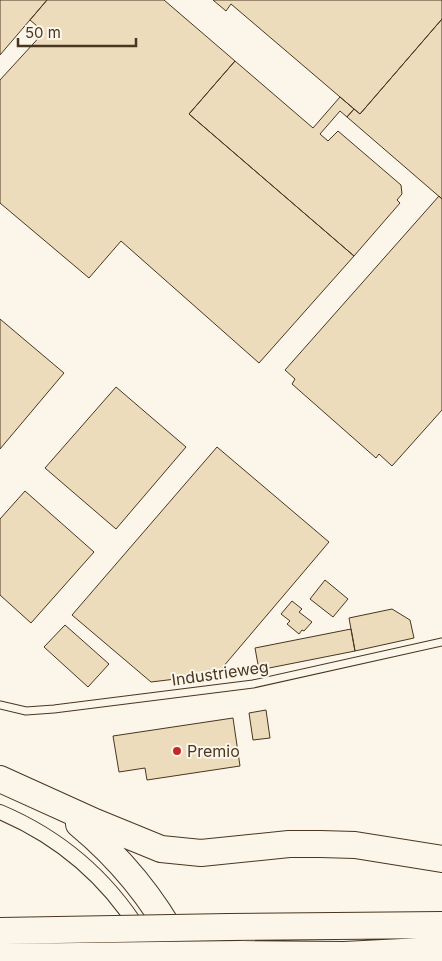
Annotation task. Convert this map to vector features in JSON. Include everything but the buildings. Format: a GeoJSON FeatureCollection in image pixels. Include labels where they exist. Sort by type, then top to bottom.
{"type":"FeatureCollection","features":[{"type":"Feature","properties":{"kind":"highway"},"geometry":{"type":"LineString","coordinates":[[0,779],[161,849],[200,853],[320,844],[355,845],[442,859]]}},
{"type":"Feature","properties":{"kind":"highway"},"geometry":{"type":"LineString","coordinates":[[55,804],[105,845],[133,876],[166,924],[186,961]]}},
{"type":"Feature","properties":{"kind":"highway"},"geometry":{"type":"LineString","coordinates":[[0,930],[442,925]]}},
{"type":"Feature","properties":{"kind":"highway"},"geometry":{"type":"LineString","coordinates":[[0,956],[241,954],[352,958],[442,950]]}},
{"type":"Feature","properties":{"kind":"street"},"geometry":{"type":"LineString","coordinates":[[0,812],[39,831],[84,863],[116,896],[128,912],[140,931],[154,961]]}},
{"type":"Feature","properties":{"kind":"lane","name":"Industrieweg"},"geometry":{"type":"LineString","coordinates":[[0,705],[26,711],[54,709],[253,684],[442,642]]}},
{"type":"Feature","properties":{"kind":"place","name":"Premio"},"geometry":{"type":"Point","coordinates":[177,751]}}]}
